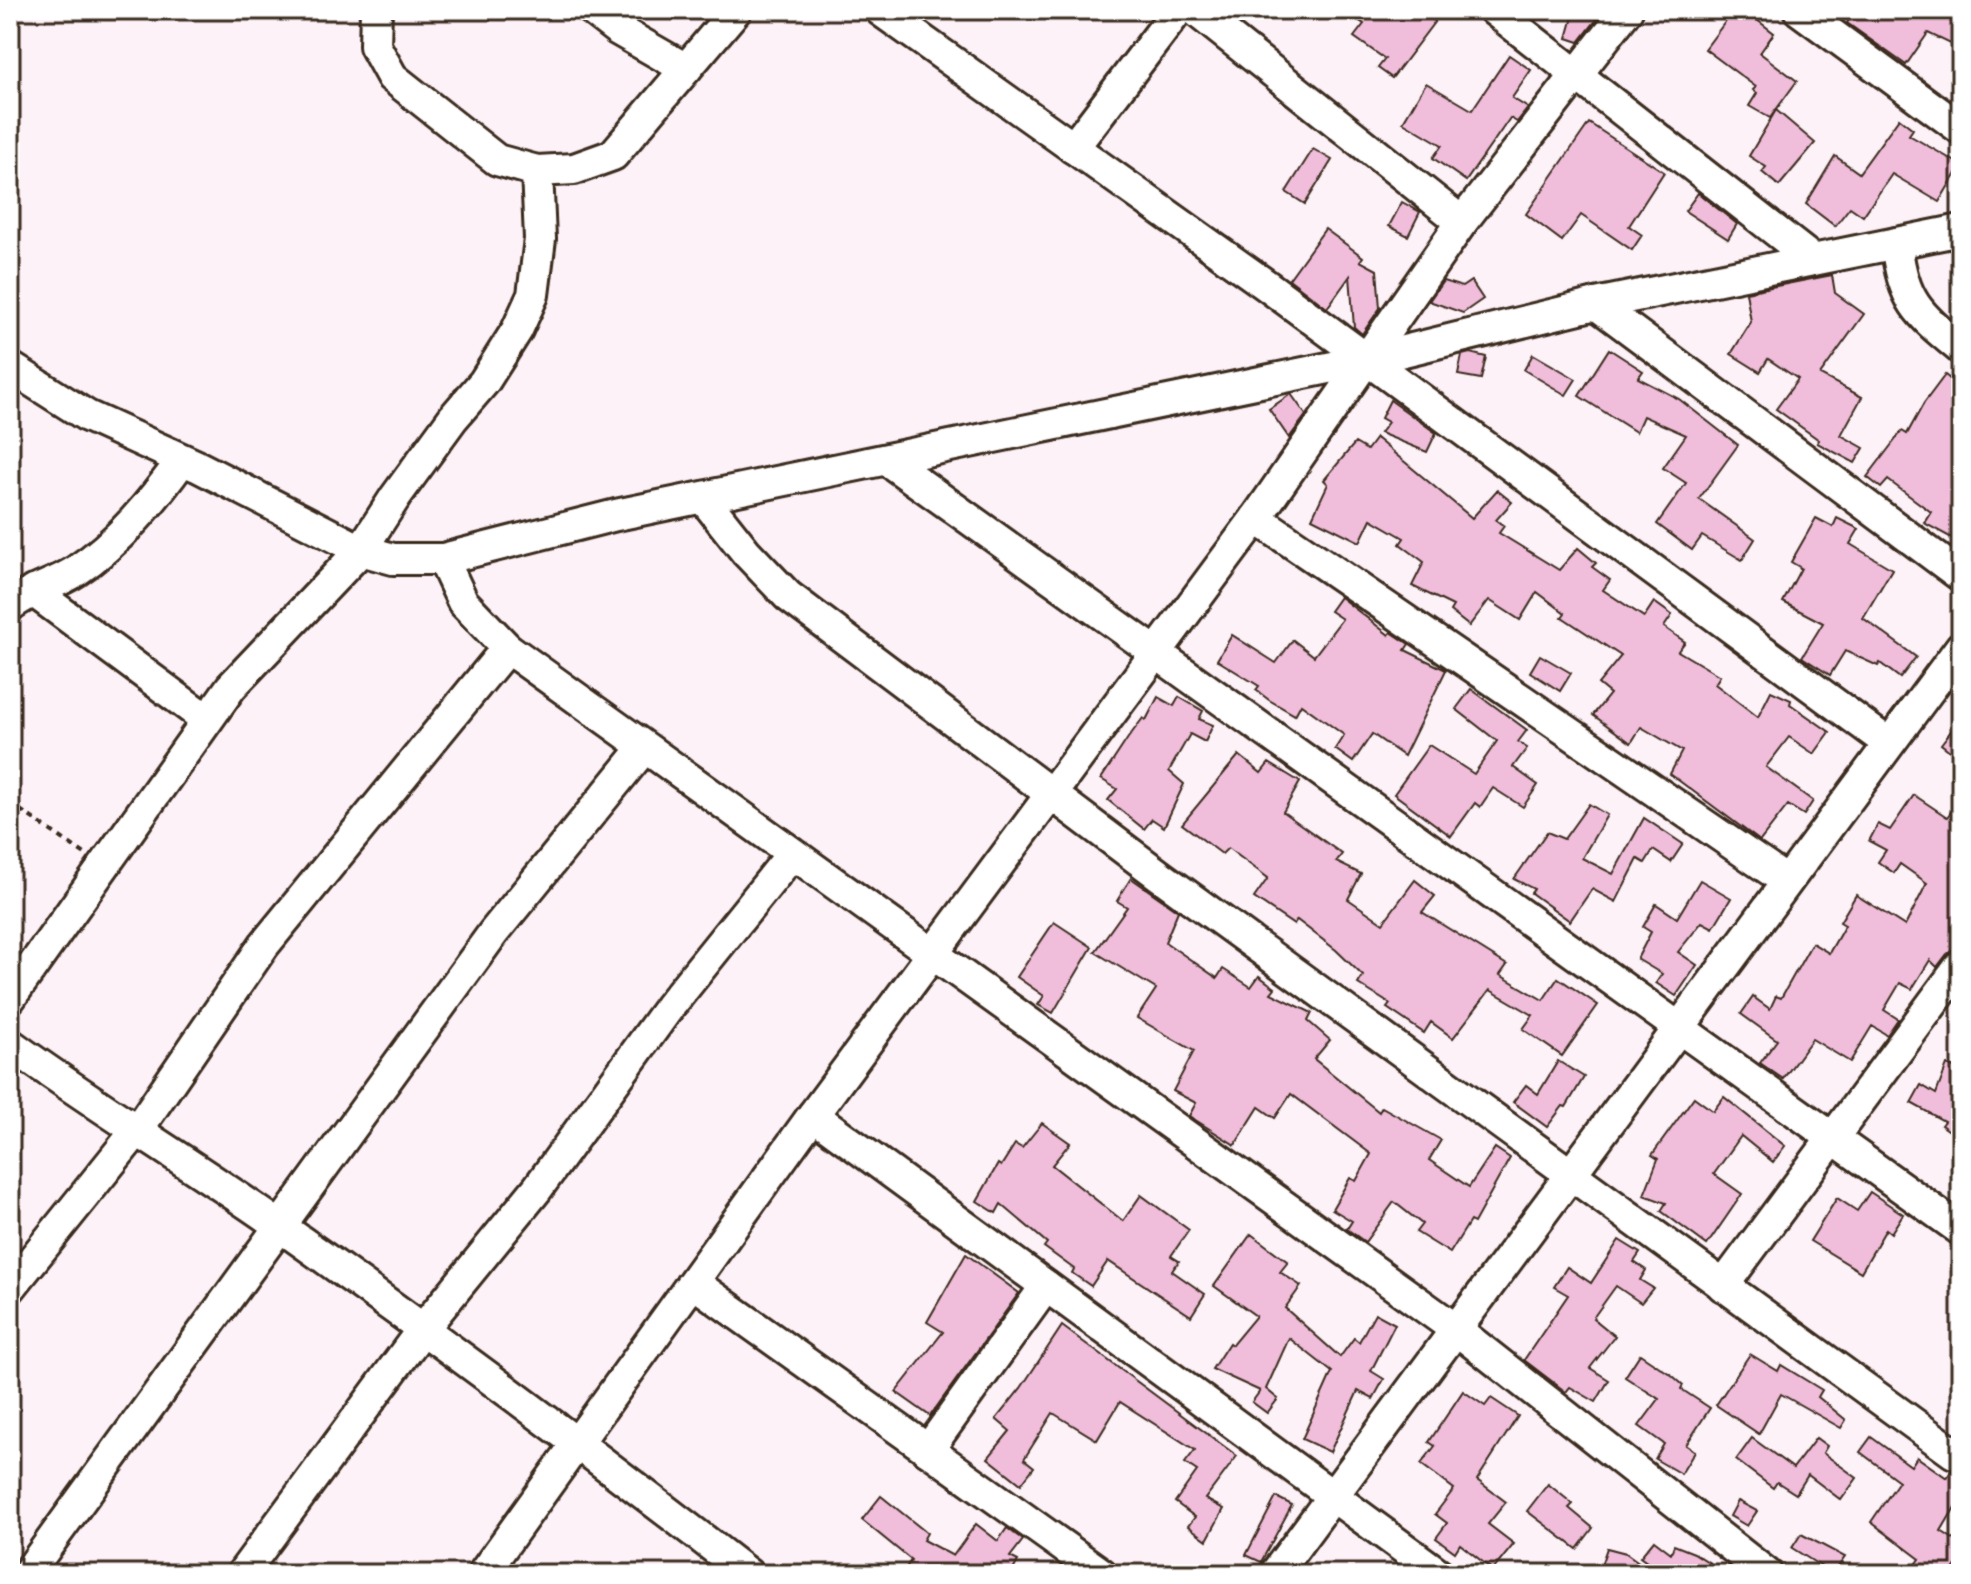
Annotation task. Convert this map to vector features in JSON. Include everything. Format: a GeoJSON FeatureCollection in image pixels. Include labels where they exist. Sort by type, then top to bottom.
{"type":"FeatureCollection","features":[{"type":"Feature","properties":{"kind":"street"},"geometry":{"type":"LineString","coordinates":[[376,10],[375,46],[392,77],[497,160],[537,171],[574,169],[613,155],[736,10]]}},
{"type":"Feature","properties":{"kind":"street"},"geometry":{"type":"LineString","coordinates":[[592,10],[618,30],[686,69]]}},
{"type":"Feature","properties":{"kind":"street"},"geometry":{"type":"LineString","coordinates":[[880,10],[1367,360],[1888,743]]}},
{"type":"Feature","properties":{"kind":"street"},"geometry":{"type":"LineString","coordinates":[[1073,148],[1178,10]]}},
{"type":"Feature","properties":{"kind":"street"},"geometry":{"type":"LineString","coordinates":[[1195,10],[1462,222]]}},
{"type":"Feature","properties":{"kind":"street"},"geometry":{"type":"LineString","coordinates":[[1494,10],[1813,260]]}},
{"type":"Feature","properties":{"kind":"street"},"geometry":{"type":"LineString","coordinates":[[483,1574],[813,1115],[1256,518],[1462,222],[1627,10]]}},
{"type":"Feature","properties":{"kind":"street"},"geometry":{"type":"LineString","coordinates":[[1799,10],[1961,129]]}},
{"type":"Feature","properties":{"kind":"street"},"geometry":{"type":"LineString","coordinates":[[10,998],[231,687],[361,550],[444,429],[484,382],[533,295],[540,239],[537,171]]}},
{"type":"Feature","properties":{"kind":"street"},"geometry":{"type":"LineString","coordinates":[[10,367],[87,416],[361,550],[393,559],[443,559],[616,515],[1367,360],[1596,304],[1961,230]]}},
{"type":"Feature","properties":{"kind":"street"},"geometry":{"type":"LineString","coordinates":[[1896,243],[1901,281],[1908,297],[1934,327],[1961,349]]}},
{"type":"Feature","properties":{"kind":"street"},"geometry":{"type":"LineString","coordinates":[[1596,304],[1961,576]]}},
{"type":"Feature","properties":{"kind":"street"},"geometry":{"type":"LineString","coordinates":[[22,598],[56,583],[102,551],[150,505],[182,460]]}},
{"type":"Feature","properties":{"kind":"street"},"geometry":{"type":"LineString","coordinates":[[887,460],[1961,1230]]}},
{"type":"Feature","properties":{"kind":"street"},"geometry":{"type":"LineString","coordinates":[[704,499],[746,552],[788,596],[1051,795],[1570,1177],[1954,1453]]}},
{"type":"Feature","properties":{"kind":"street"},"geometry":{"type":"LineString","coordinates":[[1256,518],[1785,880]]}},
{"type":"Feature","properties":{"kind":"street"},"geometry":{"type":"LineString","coordinates":[[443,559],[463,602],[507,648],[1458,1331],[1767,1574]]}},
{"type":"Feature","properties":{"kind":"street"},"geometry":{"type":"LineString","coordinates":[[22,598],[207,720]]}},
{"type":"Feature","properties":{"kind":"street"},"geometry":{"type":"LineString","coordinates":[[1275,1574],[1458,1331],[1785,880],[1961,647]]}},
{"type":"Feature","properties":{"kind":"street"},"geometry":{"type":"LineString","coordinates":[[10,1288],[138,1129],[264,945],[507,648]]}},
{"type":"Feature","properties":{"kind":"street"},"geometry":{"type":"LineString","coordinates":[[27,1574],[282,1228],[363,1108],[494,932],[644,748]]}},
{"type":"Feature","properties":{"kind":"street"},"geometry":{"type":"LineString","coordinates":[[242,1574],[422,1330],[537,1189],[669,1007],[792,854]]}},
{"type":"Feature","properties":{"kind":"street"},"geometry":{"type":"LineString","coordinates":[[1723,1286],[1961,965]]}},
{"type":"Feature","properties":{"kind":"street"},"geometry":{"type":"LineString","coordinates":[[10,1044],[87,1100],[138,1129],[282,1228],[578,1442],[748,1574]]}},
{"type":"Feature","properties":{"kind":"street"},"geometry":{"type":"LineString","coordinates":[[813,1115],[1439,1574]]}},
{"type":"Feature","properties":{"kind":"street"},"geometry":{"type":"LineString","coordinates":[[694,1283],[1102,1574]]}},
{"type":"Feature","properties":{"kind":"street"},"geometry":{"type":"LineString","coordinates":[[928,1450],[1046,1286]]}},
{"type":"Feature","properties":{"kind":"path"},"geometry":{"type":"LineString","coordinates":[[10,803],[103,867]]}},
{"type":"Feature","properties":{"kind":"building"},"geometry":{"type":"Polygon","coordinates":[[[1343,10],[1418,10],[1435,21],[1392,78],[1378,68],[1385,59],[1354,37],[1364,24],[1343,10]]]}},
{"type":"Feature","properties":{"kind":"building"},"geometry":{"type":"Polygon","coordinates":[[[1575,10],[1604,10],[1579,42],[1567,38],[1575,10]]]}},
{"type":"Feature","properties":{"kind":"building"},"geometry":{"type":"Polygon","coordinates":[[[1734,10],[1744,10],[1774,33],[1760,53],[1797,81],[1770,118],[1749,106],[1757,93],[1753,90],[1756,87],[1705,49],[1734,10]]]}},
{"type":"Feature","properties":{"kind":"building"},"geometry":{"type":"Polygon","coordinates":[[[1855,10],[1944,10],[1940,16],[1961,26],[1961,49],[1928,33],[1906,65],[1847,23],[1855,10]]]}},
{"type":"Feature","properties":{"kind":"building"},"geometry":{"type":"Polygon","coordinates":[[[1509,55],[1531,70],[1512,98],[1528,108],[1517,122],[1510,118],[1466,181],[1433,158],[1442,145],[1403,122],[1426,83],[1472,110],[1509,55]]]}},
{"type":"Feature","properties":{"kind":"building"},"geometry":{"type":"Polygon","coordinates":[[[1776,110],[1815,143],[1779,186],[1762,172],[1766,167],[1749,156],[1776,110]]]}},
{"type":"Feature","properties":{"kind":"building"},"geometry":{"type":"Polygon","coordinates":[[[1899,118],[1913,129],[1909,135],[1961,165],[1939,202],[1892,174],[1863,216],[1850,207],[1835,226],[1806,204],[1835,156],[1859,173],[1899,118]]]}},
{"type":"Feature","properties":{"kind":"building"},"geometry":{"type":"Polygon","coordinates":[[[1589,123],[1664,172],[1629,226],[1642,235],[1632,250],[1581,215],[1562,241],[1526,214],[1589,123]]]}},
{"type":"Feature","properties":{"kind":"building"},"geometry":{"type":"Polygon","coordinates":[[[1313,149],[1332,160],[1305,204],[1286,192],[1313,149]]]}},
{"type":"Feature","properties":{"kind":"building"},"geometry":{"type":"Polygon","coordinates":[[[1698,193],[1737,224],[1728,239],[1685,211],[1698,193]]]}},
{"type":"Feature","properties":{"kind":"building"},"geometry":{"type":"Polygon","coordinates":[[[1402,202],[1420,212],[1408,236],[1389,226],[1402,202]]]}},
{"type":"Feature","properties":{"kind":"building"},"geometry":{"type":"Polygon","coordinates":[[[1325,229],[1363,257],[1360,261],[1377,270],[1380,308],[1362,334],[1354,327],[1350,276],[1327,308],[1289,279],[1325,229]]]}},
{"type":"Feature","properties":{"kind":"building"},"geometry":{"type":"Polygon","coordinates":[[[1832,275],[1835,293],[1864,314],[1820,375],[1862,397],[1841,435],[1864,448],[1855,463],[1817,443],[1819,440],[1776,409],[1798,379],[1768,359],[1760,372],[1731,354],[1751,322],[1746,292],[1832,275]]]}},
{"type":"Feature","properties":{"kind":"building"},"geometry":{"type":"Polygon","coordinates":[[[1443,281],[1462,287],[1471,281],[1483,299],[1463,313],[1429,301],[1443,281]]]}},
{"type":"Feature","properties":{"kind":"building"},"geometry":{"type":"Polygon","coordinates":[[[1609,349],[1643,371],[1638,378],[1679,399],[1738,445],[1699,499],[1755,539],[1742,560],[1702,536],[1692,550],[1657,524],[1686,483],[1663,468],[1686,435],[1643,416],[1636,432],[1579,396],[1609,349]]]}},
{"type":"Feature","properties":{"kind":"building"},"geometry":{"type":"Polygon","coordinates":[[[1470,353],[1486,357],[1481,379],[1458,375],[1462,355],[1470,353]]]}},
{"type":"Feature","properties":{"kind":"building"},"geometry":{"type":"Polygon","coordinates":[[[1533,354],[1576,379],[1566,395],[1524,370],[1533,354]]]}},
{"type":"Feature","properties":{"kind":"building"},"geometry":{"type":"Polygon","coordinates":[[[1945,375],[1961,388],[1961,543],[1924,523],[1931,512],[1888,480],[1881,488],[1867,477],[1902,431],[1907,434],[1924,403],[1945,375]]]}},
{"type":"Feature","properties":{"kind":"building"},"geometry":{"type":"Polygon","coordinates":[[[1291,394],[1306,415],[1289,438],[1269,409],[1291,394]]]}},
{"type":"Feature","properties":{"kind":"building"},"geometry":{"type":"Polygon","coordinates":[[[1390,400],[1436,433],[1427,452],[1380,433],[1388,422],[1381,418],[1390,400]]]}},
{"type":"Feature","properties":{"kind":"building"},"geometry":{"type":"Polygon","coordinates":[[[1376,438],[1472,518],[1497,490],[1512,502],[1496,520],[1504,526],[1499,533],[1559,570],[1578,548],[1596,563],[1592,567],[1610,580],[1603,590],[1644,617],[1654,602],[1672,615],[1664,627],[1685,642],[1678,651],[1720,676],[1715,684],[1758,717],[1771,691],[1791,700],[1790,704],[1830,732],[1814,754],[1789,737],[1766,767],[1813,801],[1804,815],[1788,805],[1760,841],[1670,774],[1682,751],[1641,727],[1631,743],[1593,715],[1610,694],[1598,684],[1621,656],[1562,617],[1565,613],[1537,592],[1520,620],[1489,600],[1469,626],[1450,611],[1453,606],[1412,586],[1424,562],[1400,544],[1404,538],[1371,519],[1360,542],[1312,518],[1328,484],[1324,480],[1355,443],[1367,450],[1376,438]]]}},
{"type":"Feature","properties":{"kind":"building"},"geometry":{"type":"Polygon","coordinates":[[[1816,518],[1833,527],[1837,518],[1859,529],[1850,544],[1892,569],[1863,618],[1916,657],[1900,678],[1880,663],[1878,666],[1845,651],[1830,675],[1802,657],[1823,623],[1783,602],[1801,568],[1791,562],[1816,518]]]}},
{"type":"Feature","properties":{"kind":"building"},"geometry":{"type":"Polygon","coordinates":[[[1340,597],[1389,635],[1391,632],[1409,644],[1405,650],[1446,670],[1404,756],[1372,734],[1353,762],[1335,749],[1344,735],[1301,704],[1295,715],[1269,700],[1256,690],[1259,686],[1217,660],[1232,635],[1276,663],[1293,640],[1314,656],[1342,619],[1330,611],[1340,597]]]}},
{"type":"Feature","properties":{"kind":"building"},"geometry":{"type":"Polygon","coordinates":[[[1540,655],[1571,673],[1560,691],[1530,672],[1540,655]]]}},
{"type":"Feature","properties":{"kind":"building"},"geometry":{"type":"Polygon","coordinates":[[[1471,689],[1527,730],[1518,742],[1527,748],[1513,767],[1538,785],[1523,807],[1493,788],[1480,807],[1475,803],[1451,836],[1394,794],[1429,745],[1474,774],[1497,741],[1456,709],[1471,689]]]}},
{"type":"Feature","properties":{"kind":"building"},"geometry":{"type":"Polygon","coordinates":[[[1158,697],[1174,706],[1179,697],[1203,711],[1199,719],[1213,725],[1205,742],[1190,734],[1169,771],[1184,784],[1164,827],[1152,819],[1144,829],[1108,800],[1117,789],[1101,779],[1143,718],[1146,720],[1158,697]]]}},
{"type":"Feature","properties":{"kind":"building"},"geometry":{"type":"Polygon","coordinates":[[[1961,718],[1961,760],[1941,744],[1961,718]]]}},
{"type":"Feature","properties":{"kind":"building"},"geometry":{"type":"Polygon","coordinates":[[[1239,755],[1261,773],[1269,763],[1300,782],[1283,812],[1342,854],[1336,862],[1361,874],[1348,899],[1383,923],[1415,880],[1435,896],[1422,912],[1507,965],[1500,975],[1543,1000],[1558,978],[1598,1005],[1562,1056],[1523,1029],[1533,1015],[1490,990],[1453,1038],[1431,1022],[1424,1033],[1387,1008],[1390,1004],[1358,984],[1363,976],[1336,950],[1297,920],[1294,925],[1254,898],[1268,878],[1228,848],[1222,854],[1182,824],[1239,755]]]}},
{"type":"Feature","properties":{"kind":"building"},"geometry":{"type":"Polygon","coordinates":[[[1914,795],[1947,817],[1961,799],[1961,947],[1947,954],[1937,967],[1930,960],[1912,989],[1900,983],[1884,1010],[1898,1019],[1887,1035],[1872,1026],[1850,1062],[1812,1039],[1783,1079],[1760,1063],[1777,1040],[1741,1014],[1753,997],[1770,1009],[1776,996],[1781,998],[1812,943],[1829,953],[1845,925],[1840,922],[1856,895],[1905,926],[1927,883],[1900,864],[1894,873],[1878,862],[1886,850],[1869,841],[1878,824],[1890,830],[1914,795]]]}},
{"type":"Feature","properties":{"kind":"building"},"geometry":{"type":"Polygon","coordinates":[[[1589,804],[1607,815],[1582,858],[1613,874],[1644,818],[1683,844],[1671,862],[1653,850],[1645,863],[1638,859],[1616,902],[1592,889],[1570,921],[1531,893],[1534,889],[1514,879],[1547,832],[1564,839],[1589,804]]]}},
{"type":"Feature","properties":{"kind":"building"},"geometry":{"type":"Polygon","coordinates":[[[1131,878],[1178,911],[1165,942],[1217,978],[1223,969],[1251,987],[1259,976],[1275,988],[1271,993],[1312,1013],[1308,1021],[1330,1040],[1314,1059],[1379,1112],[1382,1107],[1441,1140],[1429,1160],[1469,1187],[1495,1148],[1510,1158],[1474,1223],[1470,1221],[1450,1253],[1416,1232],[1422,1224],[1394,1202],[1365,1242],[1347,1229],[1352,1221],[1332,1209],[1350,1178],[1356,1181],[1371,1154],[1291,1094],[1275,1118],[1259,1107],[1235,1145],[1189,1116],[1196,1103],[1173,1091],[1194,1051],[1137,1018],[1156,989],[1095,952],[1127,907],[1117,901],[1131,878]]]}},
{"type":"Feature","properties":{"kind":"building"},"geometry":{"type":"Polygon","coordinates":[[[1700,880],[1731,898],[1713,928],[1702,922],[1678,952],[1697,965],[1676,996],[1656,983],[1662,974],[1637,959],[1651,932],[1643,927],[1656,904],[1677,918],[1700,880]]]}},
{"type":"Feature","properties":{"kind":"building"},"geometry":{"type":"Polygon","coordinates":[[[1054,922],[1092,947],[1053,1013],[1038,1005],[1044,996],[1017,977],[1054,922]]]}},
{"type":"Feature","properties":{"kind":"building"},"geometry":{"type":"Polygon","coordinates":[[[1558,1061],[1584,1077],[1566,1107],[1563,1106],[1547,1127],[1513,1102],[1526,1085],[1538,1094],[1558,1061]]]}},
{"type":"Feature","properties":{"kind":"building"},"geometry":{"type":"Polygon","coordinates":[[[1947,1065],[1961,1071],[1961,1139],[1941,1125],[1944,1121],[1911,1103],[1921,1085],[1936,1094],[1947,1065]]]}},
{"type":"Feature","properties":{"kind":"building"},"geometry":{"type":"Polygon","coordinates":[[[1694,1097],[1713,1111],[1724,1097],[1785,1146],[1773,1162],[1741,1136],[1714,1174],[1742,1194],[1707,1245],[1661,1211],[1666,1203],[1644,1195],[1658,1159],[1652,1155],[1694,1097]]]}},
{"type":"Feature","properties":{"kind":"building"},"geometry":{"type":"Polygon","coordinates":[[[1042,1123],[1070,1143],[1052,1165],[1123,1221],[1141,1195],[1189,1230],[1171,1256],[1179,1261],[1172,1271],[1205,1294],[1191,1316],[1108,1261],[1091,1286],[1072,1273],[1074,1269],[1044,1247],[1047,1243],[1001,1204],[996,1213],[977,1201],[998,1164],[1001,1166],[1015,1144],[1022,1148],[1042,1123]]]}},
{"type":"Feature","properties":{"kind":"building"},"geometry":{"type":"Polygon","coordinates":[[[1870,1192],[1903,1214],[1891,1233],[1886,1229],[1861,1272],[1810,1241],[1837,1198],[1857,1211],[1870,1192]]]}},
{"type":"Feature","properties":{"kind":"building"},"geometry":{"type":"Polygon","coordinates":[[[1251,1234],[1288,1262],[1280,1272],[1301,1286],[1285,1308],[1340,1357],[1354,1338],[1359,1342],[1375,1313],[1395,1324],[1371,1371],[1384,1379],[1373,1399],[1358,1391],[1330,1452],[1302,1439],[1332,1372],[1289,1338],[1266,1389],[1278,1399],[1267,1413],[1252,1402],[1260,1391],[1212,1369],[1229,1343],[1232,1345],[1256,1316],[1214,1286],[1251,1234]]]}},
{"type":"Feature","properties":{"kind":"building"},"geometry":{"type":"Polygon","coordinates":[[[1619,1240],[1640,1253],[1634,1262],[1646,1270],[1640,1280],[1653,1288],[1641,1303],[1616,1286],[1593,1318],[1615,1336],[1590,1368],[1609,1380],[1596,1402],[1570,1387],[1566,1392],[1524,1360],[1568,1295],[1554,1287],[1567,1267],[1591,1283],[1619,1240]]]}},
{"type":"Feature","properties":{"kind":"building"},"geometry":{"type":"Polygon","coordinates":[[[966,1254],[1019,1293],[930,1416],[896,1392],[943,1332],[927,1322],[966,1254]]]}},
{"type":"Feature","properties":{"kind":"building"},"geometry":{"type":"Polygon","coordinates":[[[1062,1326],[1237,1456],[1205,1499],[1224,1509],[1207,1540],[1188,1526],[1195,1517],[1175,1502],[1197,1471],[1185,1463],[1195,1450],[1120,1402],[1097,1440],[1053,1413],[1024,1459],[1034,1467],[1021,1484],[988,1458],[1010,1431],[996,1419],[1021,1388],[1062,1326]]]}},
{"type":"Feature","properties":{"kind":"building"},"geometry":{"type":"Polygon","coordinates":[[[1640,1354],[1673,1376],[1683,1385],[1681,1389],[1710,1408],[1686,1445],[1695,1451],[1681,1474],[1655,1459],[1664,1444],[1639,1426],[1659,1399],[1625,1377],[1640,1354]]]}},
{"type":"Feature","properties":{"kind":"building"},"geometry":{"type":"Polygon","coordinates":[[[1750,1354],[1778,1371],[1781,1365],[1822,1390],[1818,1397],[1846,1420],[1841,1428],[1781,1394],[1759,1434],[1716,1405],[1750,1354]]]}},
{"type":"Feature","properties":{"kind":"building"},"geometry":{"type":"Polygon","coordinates":[[[1463,1391],[1485,1406],[1491,1398],[1518,1416],[1477,1480],[1506,1502],[1488,1524],[1514,1544],[1493,1570],[1460,1544],[1455,1552],[1436,1538],[1447,1523],[1435,1514],[1454,1489],[1421,1464],[1435,1446],[1429,1442],[1463,1391]]]}},
{"type":"Feature","properties":{"kind":"building"},"geometry":{"type":"Polygon","coordinates":[[[1871,1437],[1911,1466],[1917,1457],[1947,1478],[1951,1471],[1961,1469],[1961,1497],[1941,1531],[1961,1544],[1961,1558],[1950,1574],[1909,1574],[1920,1559],[1871,1522],[1899,1481],[1860,1452],[1871,1437]]]}},
{"type":"Feature","properties":{"kind":"building"},"geometry":{"type":"Polygon","coordinates":[[[1752,1438],[1793,1468],[1816,1438],[1827,1446],[1823,1453],[1857,1478],[1841,1500],[1808,1475],[1796,1494],[1777,1482],[1773,1488],[1736,1460],[1752,1438]]]}},
{"type":"Feature","properties":{"kind":"building"},"geometry":{"type":"Polygon","coordinates":[[[1548,1484],[1573,1504],[1569,1508],[1593,1528],[1577,1549],[1527,1511],[1548,1484]]]}},
{"type":"Feature","properties":{"kind":"building"},"geometry":{"type":"Polygon","coordinates":[[[881,1496],[927,1533],[923,1540],[953,1556],[976,1524],[998,1541],[1007,1528],[1023,1540],[1010,1557],[1018,1561],[1011,1574],[902,1574],[911,1560],[862,1520],[881,1496]]]}},
{"type":"Feature","properties":{"kind":"building"},"geometry":{"type":"Polygon","coordinates":[[[1276,1497],[1292,1505],[1261,1562],[1246,1555],[1276,1497]]]}},
{"type":"Feature","properties":{"kind":"building"},"geometry":{"type":"Polygon","coordinates":[[[1738,1501],[1757,1511],[1747,1526],[1730,1516],[1738,1501]]]}},
{"type":"Feature","properties":{"kind":"building"},"geometry":{"type":"Polygon","coordinates":[[[1801,1534],[1845,1557],[1833,1574],[1792,1548],[1801,1534]]]}},
{"type":"Feature","properties":{"kind":"building"},"geometry":{"type":"Polygon","coordinates":[[[1654,1540],[1671,1553],[1674,1545],[1694,1553],[1727,1574],[1663,1574],[1640,1557],[1654,1540]]]}},
{"type":"Feature","properties":{"kind":"building"},"geometry":{"type":"Polygon","coordinates":[[[1607,1548],[1626,1553],[1655,1574],[1617,1574],[1600,1568],[1607,1548]]]}}]}
